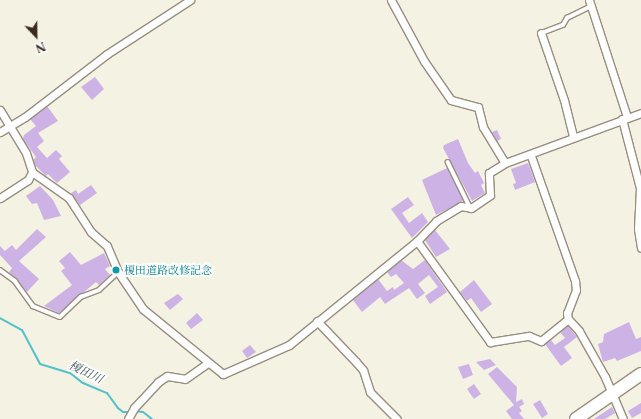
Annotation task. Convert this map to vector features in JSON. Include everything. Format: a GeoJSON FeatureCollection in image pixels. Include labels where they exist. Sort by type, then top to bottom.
{"type":"FeatureCollection","features":[{"type":"Feature","properties":{"kind":"highway"},"geometry":{"type":"LineString","coordinates":[[576,419],[641,374]]}},
{"type":"Feature","properties":{"kind":"street"},"geometry":{"type":"LineString","coordinates":[[0,132],[108,54],[190,0]]}},
{"type":"Feature","properties":{"kind":"street"},"geometry":{"type":"LineString","coordinates":[[391,0],[424,61],[451,100],[478,107],[483,127],[505,163]]}},
{"type":"Feature","properties":{"kind":"street"},"geometry":{"type":"LineString","coordinates":[[590,4],[624,118],[640,188],[638,229],[641,248]]}},
{"type":"Feature","properties":{"kind":"street"},"geometry":{"type":"LineString","coordinates":[[540,33],[564,100],[573,137]]}},
{"type":"Feature","properties":{"kind":"street"},"geometry":{"type":"LineString","coordinates":[[0,110],[11,125],[26,153],[32,172],[69,198],[91,232],[107,246],[118,272],[143,309],[218,373],[223,374],[289,344],[417,241],[436,221],[461,206],[471,208],[490,196],[489,173],[505,163],[531,156],[573,137],[641,113]]}},
{"type":"Feature","properties":{"kind":"street"},"geometry":{"type":"LineString","coordinates":[[531,156],[575,281],[576,290],[566,313],[568,319],[579,331],[614,394],[623,419]]}},
{"type":"Feature","properties":{"kind":"street"},"geometry":{"type":"LineString","coordinates":[[0,198],[28,180],[32,172]]}},
{"type":"Feature","properties":{"kind":"street"},"geometry":{"type":"LineString","coordinates":[[417,241],[490,342],[529,336],[542,341],[568,319]]}},
{"type":"Feature","properties":{"kind":"street"},"geometry":{"type":"LineString","coordinates":[[317,321],[363,370],[370,392],[397,419]]}},
{"type":"Feature","properties":{"kind":"street"},"geometry":{"type":"LineString","coordinates":[[130,414],[158,382],[167,376],[185,379],[208,363]]}},
{"type":"Feature","properties":{"kind":"lane"},"geometry":{"type":"LineString","coordinates":[[540,33],[563,25],[567,18],[590,4]]}},
{"type":"Feature","properties":{"kind":"lane"},"geometry":{"type":"LineString","coordinates":[[448,162],[471,208]]}},
{"type":"Feature","properties":{"kind":"lane"},"geometry":{"type":"LineString","coordinates":[[0,270],[15,281],[33,306],[60,317],[81,297],[99,290],[118,272]]}},
{"type":"Feature","properties":{"kind":"building"},"geometry":{"type":"Polygon","coordinates":[[[95,77],[104,89],[92,100],[81,87],[95,77]]]}},
{"type":"Feature","properties":{"kind":"building"},"geometry":{"type":"Polygon","coordinates":[[[47,106],[58,121],[38,133],[44,141],[37,147],[47,158],[56,150],[62,156],[59,159],[70,172],[57,183],[48,174],[46,176],[35,165],[33,160],[36,157],[23,139],[24,135],[36,126],[30,119],[47,106]]]}},
{"type":"Feature","properties":{"kind":"building"},"geometry":{"type":"Polygon","coordinates":[[[497,130],[501,139],[497,141],[492,132],[497,130]]]}},
{"type":"Feature","properties":{"kind":"building"},"geometry":{"type":"Polygon","coordinates":[[[458,139],[468,163],[475,173],[478,171],[484,183],[481,185],[485,193],[472,201],[443,148],[444,145],[458,139]]]}},
{"type":"Feature","properties":{"kind":"building"},"geometry":{"type":"Polygon","coordinates":[[[528,163],[535,182],[515,190],[513,184],[516,183],[511,169],[528,163]]]}},
{"type":"Feature","properties":{"kind":"building"},"geometry":{"type":"Polygon","coordinates":[[[447,168],[464,201],[436,215],[422,180],[447,168]]]}},
{"type":"Feature","properties":{"kind":"building"},"geometry":{"type":"Polygon","coordinates":[[[91,185],[97,193],[80,205],[71,193],[76,190],[78,194],[91,185]]]}},
{"type":"Feature","properties":{"kind":"building"},"geometry":{"type":"Polygon","coordinates":[[[40,186],[53,200],[61,216],[44,220],[37,203],[32,204],[26,196],[40,186]]]}},
{"type":"Feature","properties":{"kind":"building"},"geometry":{"type":"Polygon","coordinates":[[[408,197],[414,205],[402,213],[409,223],[422,213],[428,222],[412,238],[391,209],[408,197]]]}},
{"type":"Feature","properties":{"kind":"building"},"geometry":{"type":"Polygon","coordinates":[[[37,229],[46,237],[19,261],[39,279],[27,292],[9,272],[12,268],[0,255],[0,246],[5,251],[12,245],[16,250],[37,229]]]}},
{"type":"Feature","properties":{"kind":"building"},"geometry":{"type":"Polygon","coordinates":[[[435,230],[450,249],[436,257],[425,240],[435,230]]]}},
{"type":"Feature","properties":{"kind":"building"},"geometry":{"type":"Polygon","coordinates":[[[70,252],[81,265],[104,253],[110,266],[105,269],[110,275],[99,285],[96,282],[59,313],[44,306],[72,285],[61,271],[65,268],[59,261],[70,252]]]}},
{"type":"Feature","properties":{"kind":"building"},"geometry":{"type":"Polygon","coordinates":[[[401,260],[413,269],[425,260],[447,292],[430,304],[425,296],[438,287],[429,275],[418,284],[425,293],[417,299],[409,288],[385,304],[380,297],[362,312],[353,300],[378,279],[387,291],[393,287],[394,290],[404,283],[396,274],[391,277],[387,272],[401,260]]]}},
{"type":"Feature","properties":{"kind":"building"},"geometry":{"type":"Polygon","coordinates":[[[474,280],[492,304],[481,312],[471,298],[467,301],[460,292],[474,280]]]}},
{"type":"Feature","properties":{"kind":"building"},"geometry":{"type":"Polygon","coordinates":[[[178,294],[183,299],[170,310],[164,303],[178,294]]]}},
{"type":"Feature","properties":{"kind":"building"},"geometry":{"type":"Polygon","coordinates":[[[197,313],[203,320],[191,329],[186,323],[197,313]]]}},
{"type":"Feature","properties":{"kind":"building"},"geometry":{"type":"Polygon","coordinates":[[[629,322],[636,339],[641,337],[641,351],[617,361],[615,358],[603,362],[598,344],[603,342],[604,334],[629,322]]]}},
{"type":"Feature","properties":{"kind":"building"},"geometry":{"type":"Polygon","coordinates":[[[568,326],[577,337],[564,347],[572,358],[561,366],[545,344],[551,340],[555,345],[565,338],[560,332],[568,326]]]}},
{"type":"Feature","properties":{"kind":"building"},"geometry":{"type":"Polygon","coordinates":[[[250,345],[256,352],[247,358],[242,351],[250,345]]]}},
{"type":"Feature","properties":{"kind":"building"},"geometry":{"type":"Polygon","coordinates":[[[490,359],[496,365],[484,370],[476,362],[490,359]]]}},
{"type":"Feature","properties":{"kind":"building"},"geometry":{"type":"Polygon","coordinates":[[[469,364],[473,375],[463,379],[458,367],[469,364]]]}},
{"type":"Feature","properties":{"kind":"building"},"geometry":{"type":"Polygon","coordinates":[[[497,367],[517,387],[516,402],[522,399],[524,404],[519,407],[522,411],[519,413],[524,419],[512,419],[506,411],[514,405],[488,374],[497,367]]]}},
{"type":"Feature","properties":{"kind":"building"},"geometry":{"type":"Polygon","coordinates":[[[474,384],[481,394],[474,399],[467,389],[474,384]]]}},
{"type":"Feature","properties":{"kind":"building"},"geometry":{"type":"Polygon","coordinates":[[[540,400],[548,414],[542,418],[533,404],[540,400]]]}},
{"type":"Feature","properties":{"kind":"building"},"geometry":{"type":"Polygon","coordinates":[[[641,403],[641,413],[632,418],[628,411],[641,403]]]}},
{"type":"Feature","properties":{"kind":"building"},"geometry":{"type":"Polygon","coordinates":[[[612,407],[615,413],[605,419],[594,419],[612,407]]]}},
{"type":"Feature","properties":{"kind":"waterway","name":"榎田川"},"geometry":{"type":"LineString","coordinates":[[0,318],[22,330],[40,364],[70,373],[83,383],[107,393],[118,408],[123,412],[130,412]]}},
{"type":"Feature","properties":{"kind":"waterway","name":"榎田川"},"geometry":{"type":"LineString","coordinates":[[134,411],[143,412],[152,419]]}},
{"type":"Feature","properties":{"kind":"place","name":"榎田道路改修記念"},"geometry":{"type":"Point","coordinates":[116,270]}}]}
